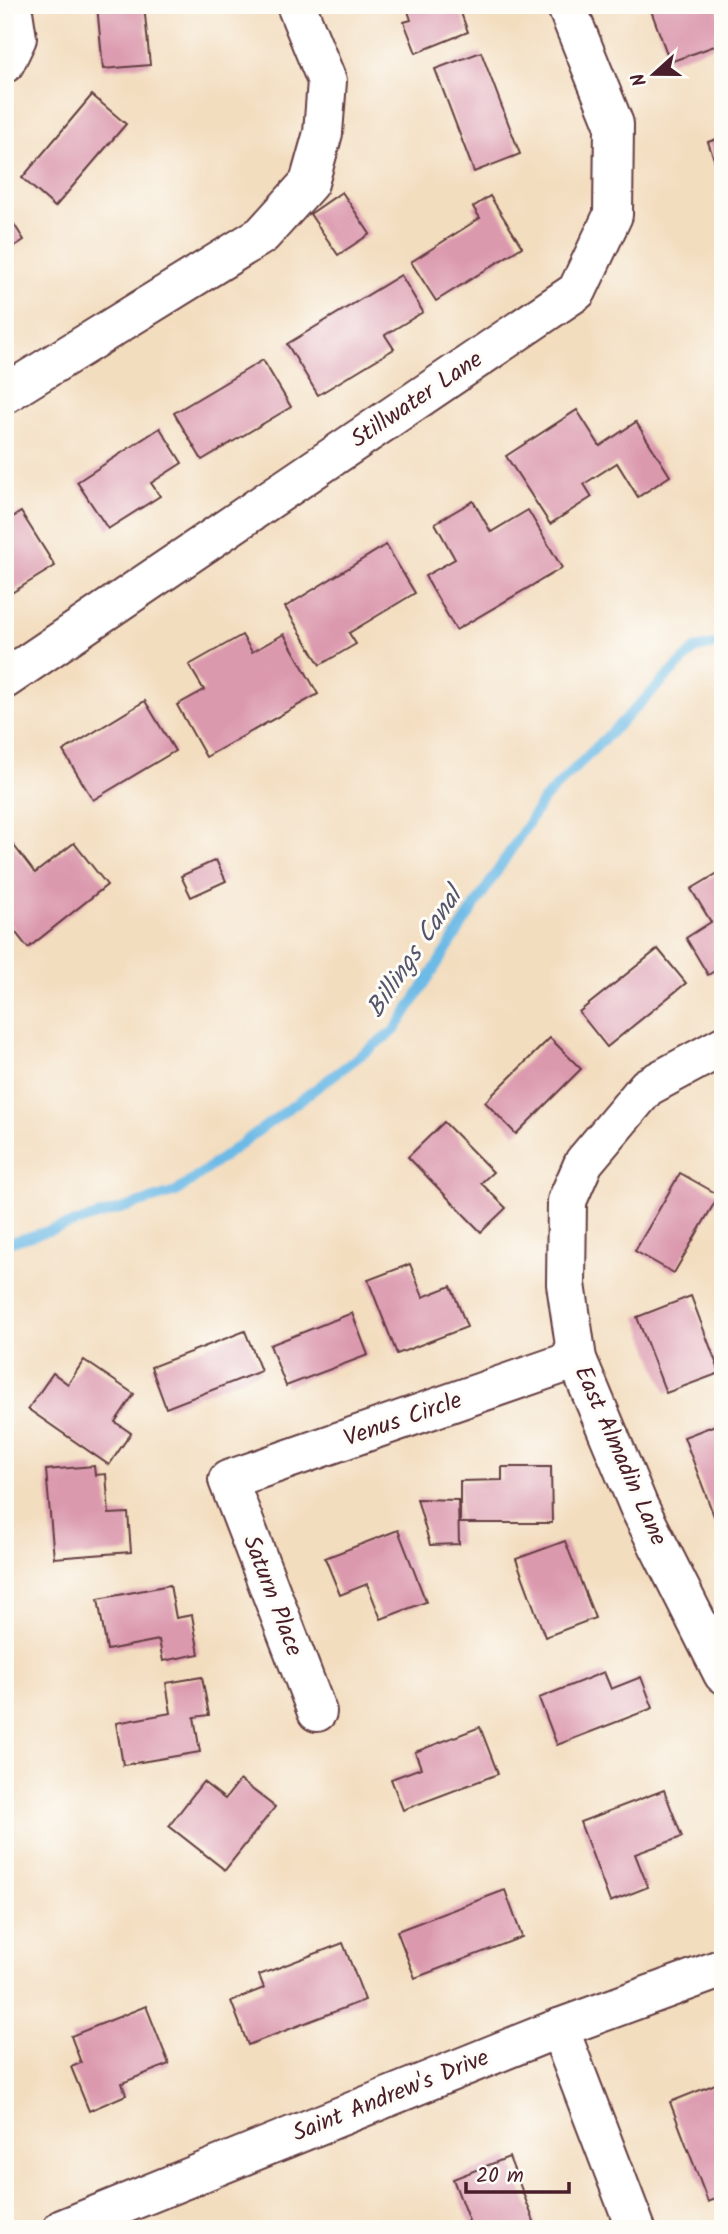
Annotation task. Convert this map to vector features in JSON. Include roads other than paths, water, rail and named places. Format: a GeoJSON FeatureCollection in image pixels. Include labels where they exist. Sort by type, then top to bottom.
{"type":"FeatureCollection","features":[{"type":"Feature","properties":{"kind":"street"},"geometry":{"type":"LineString","coordinates":[[5,64],[17,38],[12,5]]}},
{"type":"Feature","properties":{"kind":"street"},"geometry":{"type":"LineString","coordinates":[[5,394],[262,235],[309,183],[323,133],[327,81],[296,5]]}},
{"type":"Feature","properties":{"kind":"street","name":"Stillwater Lane"},"geometry":{"type":"LineString","coordinates":[[5,679],[578,291],[613,215],[614,124],[566,5]]}},
{"type":"Feature","properties":{"kind":"street","name":"East Almadin Lane"},"geometry":{"type":"LineString","coordinates":[[723,1046],[647,1087],[584,1162],[567,1201],[566,1284],[577,1359],[639,1507],[723,1674]]}},
{"type":"Feature","properties":{"kind":"street","name":"Venus Circle"},"geometry":{"type":"LineString","coordinates":[[228,1480],[577,1359]]}},
{"type":"Feature","properties":{"kind":"street","name":"Saturn Place"},"geometry":{"type":"LineString","coordinates":[[228,1480],[317,1712]]}},
{"type":"Feature","properties":{"kind":"street","name":"Saint Andrew's Drive"},"geometry":{"type":"LineString","coordinates":[[62,2229],[559,2028],[723,1968]]}},
{"type":"Feature","properties":{"kind":"street"},"geometry":{"type":"LineString","coordinates":[[559,2028],[636,2229]]}},
{"type":"Feature","properties":{"kind":"waterway","name":"Billings Canal"},"geometry":{"type":"LineString","coordinates":[[5,1244],[176,1192],[395,1030],[543,800],[695,649],[723,643]]}}]}
